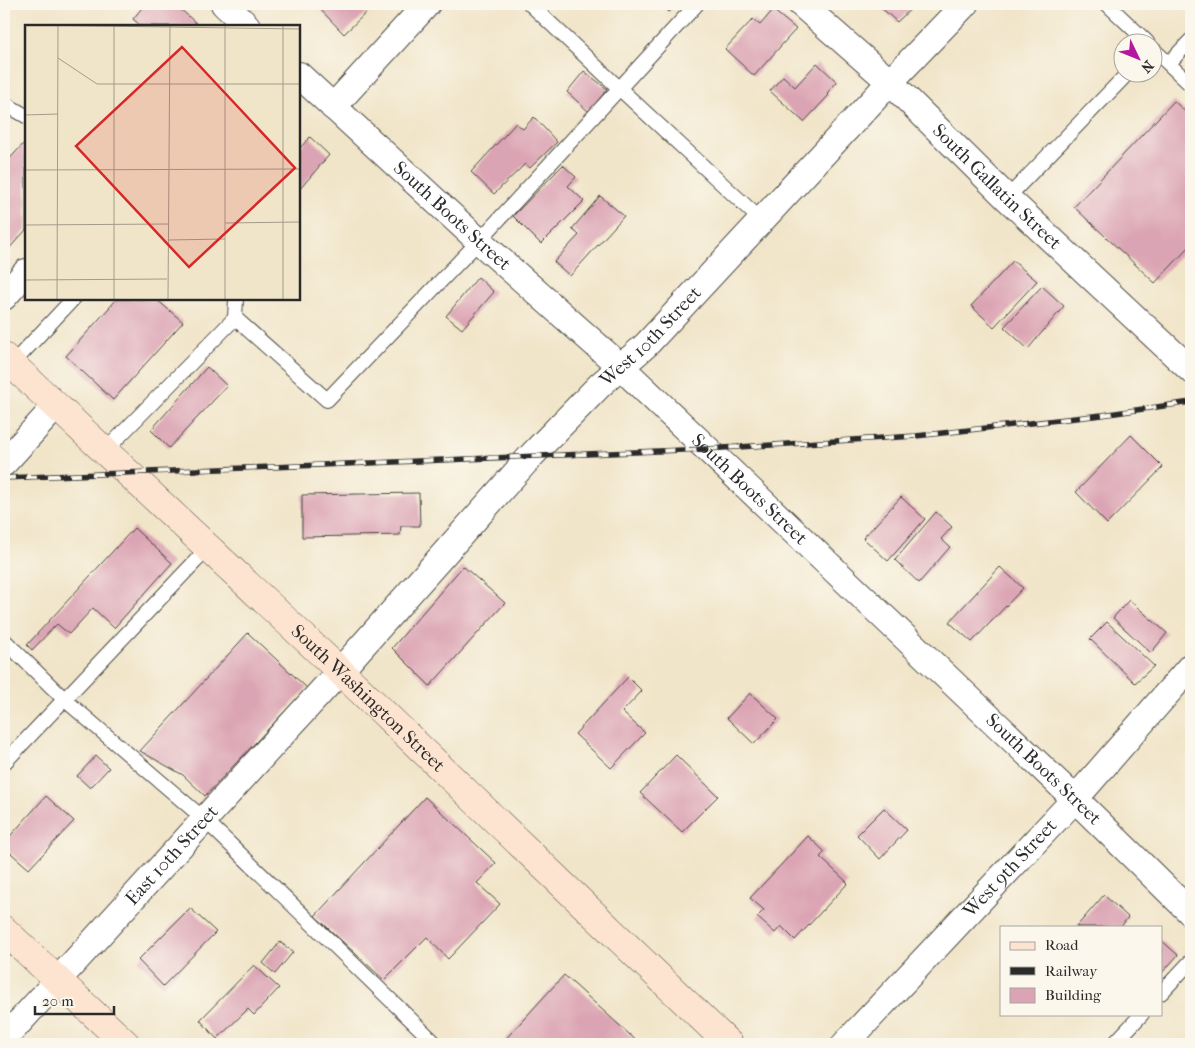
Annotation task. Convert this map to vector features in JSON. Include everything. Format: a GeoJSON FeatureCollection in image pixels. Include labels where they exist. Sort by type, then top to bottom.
{"type":"FeatureCollection","features":[{"type":"Feature","properties":{"kind":"main road","name":"South Washington Street"},"geometry":{"type":"LineString","coordinates":[[8,360],[104,452],[340,671],[729,1044]]}},
{"type":"Feature","properties":{"kind":"main road"},"geometry":{"type":"LineString","coordinates":[[4,930],[126,1044]]}},
{"type":"Feature","properties":{"kind":"street"},"geometry":{"type":"LineString","coordinates":[[224,4],[246,25]]}},
{"type":"Feature","properties":{"kind":"street"},"geometry":{"type":"LineString","coordinates":[[333,107],[427,4]]}},
{"type":"Feature","properties":{"kind":"street","name":"South Gallatin Street"},"geometry":{"type":"LineString","coordinates":[[802,4],[890,82],[1007,198],[1191,370]]}},
{"type":"Feature","properties":{"kind":"street","name":"West 10th Street"},"geometry":{"type":"LineString","coordinates":[[340,671],[530,457],[600,385],[646,345],[965,4]]}},
{"type":"Feature","properties":{"kind":"street","name":"South Boots Street"},"geometry":{"type":"LineString","coordinates":[[300,76],[479,241],[620,367],[1075,798],[1191,914]]}},
{"type":"Feature","properties":{"kind":"street"},"geometry":{"type":"LineString","coordinates":[[4,297],[25,273]]}},
{"type":"Feature","properties":{"kind":"street"},"geometry":{"type":"LineString","coordinates":[[4,463],[56,406]]}},
{"type":"Feature","properties":{"kind":"street","name":"West 9th Street"},"geometry":{"type":"LineString","coordinates":[[846,1044],[1075,798],[1191,666]]}},
{"type":"Feature","properties":{"kind":"street","name":"East 10th Street"},"geometry":{"type":"LineString","coordinates":[[4,1039],[340,671]]}},
{"type":"Feature","properties":{"kind":"lane"},"geometry":{"type":"LineString","coordinates":[[530,4],[762,221]]}},
{"type":"Feature","properties":{"kind":"lane"},"geometry":{"type":"LineString","coordinates":[[235,318],[327,400],[479,241],[697,4]]}},
{"type":"Feature","properties":{"kind":"lane"},"geometry":{"type":"LineString","coordinates":[[1107,4],[1136,32]]}},
{"type":"Feature","properties":{"kind":"lane"},"geometry":{"type":"LineString","coordinates":[[1169,63],[1191,40]]}},
{"type":"Feature","properties":{"kind":"lane"},"geometry":{"type":"LineString","coordinates":[[1162,56],[1191,85]]}},
{"type":"Feature","properties":{"kind":"lane"},"geometry":{"type":"LineString","coordinates":[[1007,198],[1119,82]]}},
{"type":"Feature","properties":{"kind":"lane"},"geometry":{"type":"LineString","coordinates":[[4,108],[7,105],[25,115]]}},
{"type":"Feature","properties":{"kind":"lane"},"geometry":{"type":"LineString","coordinates":[[8,360],[72,300]]}},
{"type":"Feature","properties":{"kind":"lane"},"geometry":{"type":"LineString","coordinates":[[104,452],[235,318],[236,300]]}},
{"type":"Feature","properties":{"kind":"lane"},"geometry":{"type":"LineString","coordinates":[[4,763],[208,548]]}},
{"type":"Feature","properties":{"kind":"lane"},"geometry":{"type":"LineString","coordinates":[[4,640],[64,699],[204,819],[436,1044]]}},
{"type":"Feature","properties":{"kind":"lane"},"geometry":{"type":"LineString","coordinates":[[1162,992],[1191,961]]}},
{"type":"Feature","properties":{"kind":"lane"},"geometry":{"type":"LineString","coordinates":[[1114,1044],[1140,1016]]}},
{"type":"Feature","properties":{"kind":"building"},"geometry":{"type":"Polygon","coordinates":[[[145,4],[175,4],[198,25],[140,25],[133,19],[145,4]]]}},
{"type":"Feature","properties":{"kind":"building"},"geometry":{"type":"Polygon","coordinates":[[[321,4],[374,5],[344,34],[318,7],[321,4]]]}},
{"type":"Feature","properties":{"kind":"building"},"geometry":{"type":"Polygon","coordinates":[[[661,4],[676,4],[669,12],[661,4]]]}},
{"type":"Feature","properties":{"kind":"building"},"geometry":{"type":"Polygon","coordinates":[[[877,4],[916,4],[897,22],[877,4]]]}},
{"type":"Feature","properties":{"kind":"building"},"geometry":{"type":"Polygon","coordinates":[[[773,10],[796,29],[754,76],[725,49],[753,19],[760,25],[773,10]]]}},
{"type":"Feature","properties":{"kind":"building"},"geometry":{"type":"Polygon","coordinates":[[[817,63],[837,82],[827,93],[829,95],[804,122],[770,91],[783,76],[795,87],[817,63]]]}},
{"type":"Feature","properties":{"kind":"building"},"geometry":{"type":"Polygon","coordinates":[[[584,71],[607,89],[589,112],[567,92],[584,71]]]}},
{"type":"Feature","properties":{"kind":"building"},"geometry":{"type":"Polygon","coordinates":[[[1174,101],[1191,117],[1191,245],[1155,283],[1074,207],[1174,101]]]}},
{"type":"Feature","properties":{"kind":"building"},"geometry":{"type":"Polygon","coordinates":[[[534,117],[557,142],[530,168],[525,164],[494,194],[471,172],[516,123],[523,129],[534,117]]]}},
{"type":"Feature","properties":{"kind":"building"},"geometry":{"type":"Polygon","coordinates":[[[310,137],[329,155],[300,189],[300,148],[310,137]]]}},
{"type":"Feature","properties":{"kind":"building"},"geometry":{"type":"Polygon","coordinates":[[[25,142],[25,231],[4,254],[4,165],[25,142]]]}},
{"type":"Feature","properties":{"kind":"building"},"geometry":{"type":"Polygon","coordinates":[[[563,165],[576,177],[568,186],[584,201],[541,244],[513,216],[563,165]]]}},
{"type":"Feature","properties":{"kind":"building"},"geometry":{"type":"Polygon","coordinates":[[[600,196],[624,216],[570,276],[554,262],[579,235],[572,229],[600,196]]]}},
{"type":"Feature","properties":{"kind":"building"},"geometry":{"type":"Polygon","coordinates":[[[1013,261],[1037,281],[994,327],[971,306],[1013,261]]]}},
{"type":"Feature","properties":{"kind":"building"},"geometry":{"type":"Polygon","coordinates":[[[478,277],[494,292],[462,329],[446,316],[478,277]]]}},
{"type":"Feature","properties":{"kind":"building"},"geometry":{"type":"Polygon","coordinates":[[[1042,286],[1064,306],[1028,349],[1004,327],[1042,286]]]}},
{"type":"Feature","properties":{"kind":"building"},"geometry":{"type":"Polygon","coordinates":[[[116,300],[157,300],[183,322],[113,400],[66,356],[116,300]]]}},
{"type":"Feature","properties":{"kind":"building"},"geometry":{"type":"Polygon","coordinates":[[[207,367],[227,386],[169,448],[151,430],[207,367]]]}},
{"type":"Feature","properties":{"kind":"building"},"geometry":{"type":"Polygon","coordinates":[[[1131,435],[1163,467],[1107,524],[1076,492],[1131,435]]]}},
{"type":"Feature","properties":{"kind":"building"},"geometry":{"type":"Polygon","coordinates":[[[419,493],[420,526],[401,526],[400,535],[302,537],[302,495],[419,493]]]}},
{"type":"Feature","properties":{"kind":"building"},"geometry":{"type":"Polygon","coordinates":[[[901,497],[925,519],[888,561],[863,538],[901,497]]]}},
{"type":"Feature","properties":{"kind":"building"},"geometry":{"type":"Polygon","coordinates":[[[936,512],[952,527],[941,539],[950,547],[919,583],[895,560],[936,512]]]}},
{"type":"Feature","properties":{"kind":"building"},"geometry":{"type":"Polygon","coordinates":[[[134,528],[172,563],[114,628],[93,608],[69,634],[57,624],[32,650],[27,645],[134,528]]]}},
{"type":"Feature","properties":{"kind":"building"},"geometry":{"type":"Polygon","coordinates":[[[463,566],[505,603],[430,686],[392,648],[463,566]]]}},
{"type":"Feature","properties":{"kind":"building"},"geometry":{"type":"Polygon","coordinates":[[[1000,567],[1023,588],[972,642],[949,622],[1000,567]]]}},
{"type":"Feature","properties":{"kind":"building"},"geometry":{"type":"Polygon","coordinates":[[[1129,600],[1167,633],[1151,653],[1113,618],[1129,600]]]}},
{"type":"Feature","properties":{"kind":"building"},"geometry":{"type":"Polygon","coordinates":[[[1107,622],[1154,666],[1135,683],[1090,639],[1107,622]]]}},
{"type":"Feature","properties":{"kind":"building"},"geometry":{"type":"Polygon","coordinates":[[[248,633],[307,688],[205,796],[183,775],[140,751],[248,633]]]}},
{"type":"Feature","properties":{"kind":"building"},"geometry":{"type":"Polygon","coordinates":[[[628,677],[642,691],[622,712],[645,733],[611,768],[575,734],[628,677]]]}},
{"type":"Feature","properties":{"kind":"building"},"geometry":{"type":"Polygon","coordinates":[[[750,693],[778,719],[754,744],[727,718],[750,693]]]}},
{"type":"Feature","properties":{"kind":"building"},"geometry":{"type":"Polygon","coordinates":[[[676,755],[718,796],[682,832],[640,793],[676,755]]]}},
{"type":"Feature","properties":{"kind":"building"},"geometry":{"type":"Polygon","coordinates":[[[96,756],[109,768],[90,788],[77,776],[96,756]]]}},
{"type":"Feature","properties":{"kind":"building"},"geometry":{"type":"Polygon","coordinates":[[[46,796],[74,821],[29,869],[4,847],[4,843],[46,796]]]}},
{"type":"Feature","properties":{"kind":"building"},"geometry":{"type":"Polygon","coordinates":[[[425,797],[496,863],[477,883],[500,904],[448,959],[427,937],[384,980],[315,916],[425,797]]]}},
{"type":"Feature","properties":{"kind":"building"},"geometry":{"type":"Polygon","coordinates":[[[884,808],[907,830],[880,859],[857,835],[884,808]]]}},
{"type":"Feature","properties":{"kind":"building"},"geometry":{"type":"Polygon","coordinates":[[[808,836],[825,852],[820,857],[848,883],[795,940],[781,926],[775,933],[757,917],[764,910],[750,898],[808,836]]]}},
{"type":"Feature","properties":{"kind":"building"},"geometry":{"type":"Polygon","coordinates":[[[1104,895],[1128,917],[1122,926],[1077,926],[1104,895]]]}},
{"type":"Feature","properties":{"kind":"building"},"geometry":{"type":"Polygon","coordinates":[[[190,908],[216,932],[163,986],[138,960],[190,908]]]}},
{"type":"Feature","properties":{"kind":"building"},"geometry":{"type":"Polygon","coordinates":[[[1162,941],[1178,955],[1162,973],[1162,941]]]}},
{"type":"Feature","properties":{"kind":"building"},"geometry":{"type":"Polygon","coordinates":[[[280,942],[293,952],[275,974],[263,963],[280,942]]]}},
{"type":"Feature","properties":{"kind":"building"},"geometry":{"type":"Polygon","coordinates":[[[254,965],[279,988],[254,1015],[248,1009],[217,1039],[200,1020],[254,965]]]}},
{"type":"Feature","properties":{"kind":"building"},"geometry":{"type":"Polygon","coordinates":[[[564,975],[640,1044],[501,1044],[564,975]]]}},
{"type":"Feature","properties":{"kind":"railway"},"geometry":{"type":"LineString","coordinates":[[4,478],[707,449],[916,436],[1102,415],[1191,402]]}}]}
